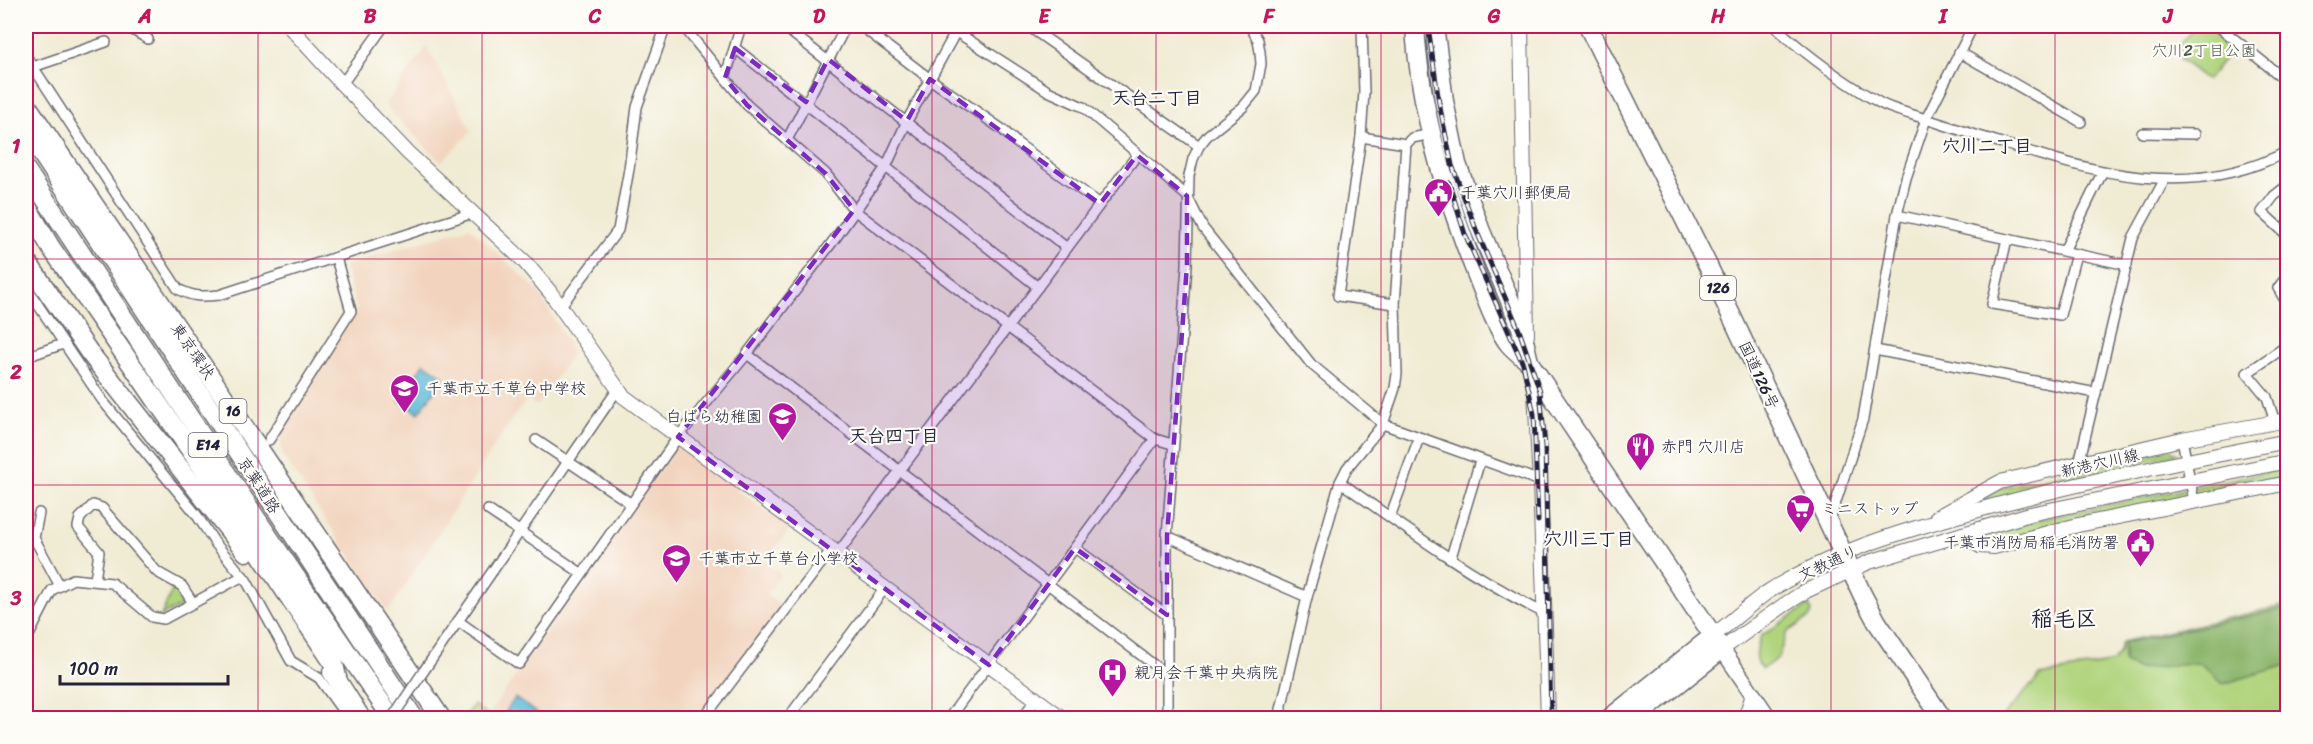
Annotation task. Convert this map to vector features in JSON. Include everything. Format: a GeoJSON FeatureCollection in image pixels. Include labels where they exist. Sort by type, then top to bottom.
{"type":"FeatureCollection","features":[{"type":"Feature","properties":{"kind":"highway"},"geometry":{"type":"LineString","coordinates":[[1415,26],[1424,104],[1448,199],[1486,298],[1508,343],[1529,362],[1718,643]]}},
{"type":"Feature","properties":{"kind":"highway"},"geometry":{"type":"LineString","coordinates":[[1434,26],[1444,101],[1457,164],[1480,229],[1521,327],[1529,362]]}},
{"type":"Feature","properties":{"kind":"highway","name":"国道126号"},"geometry":{"type":"LineString","coordinates":[[1588,26],[1709,268],[1877,622],[1942,718]]}},
{"type":"Feature","properties":{"kind":"highway","name":"東京環状"},"geometry":{"type":"LineString","coordinates":[[26,104],[441,718]]}},
{"type":"Feature","properties":{"kind":"highway","name":"京葉道路"},"geometry":{"type":"LineString","coordinates":[[26,130],[414,718]]}},
{"type":"Feature","properties":{"kind":"highway","name":"京葉道路"},"geometry":{"type":"LineString","coordinates":[[26,170],[270,539],[392,718]]}},
{"type":"Feature","properties":{"kind":"highway"},"geometry":{"type":"LineString","coordinates":[[26,205],[50,246],[334,664],[338,682]]}},
{"type":"Feature","properties":{"kind":"highway"},"geometry":{"type":"LineString","coordinates":[[26,260],[89,352],[281,597],[361,718]]}},
{"type":"Feature","properties":{"kind":"highway"},"geometry":{"type":"LineString","coordinates":[[1610,718],[1718,643]]}},
{"type":"Feature","properties":{"kind":"highway"},"geometry":{"type":"LineString","coordinates":[[1635,718],[1718,643]]}},
{"type":"Feature","properties":{"kind":"main road"},"geometry":{"type":"LineString","coordinates":[[1718,643],[1769,718]]}},
{"type":"Feature","properties":{"kind":"street"},"geometry":{"type":"LineString","coordinates":[[126,26],[148,39]]}},
{"type":"Feature","properties":{"kind":"street"},"geometry":{"type":"LineString","coordinates":[[289,26],[408,153],[524,261],[560,307],[623,396],[1062,718]]}},
{"type":"Feature","properties":{"kind":"street"},"geometry":{"type":"LineString","coordinates":[[342,84],[384,26]]}},
{"type":"Feature","properties":{"kind":"street"},"geometry":{"type":"LineString","coordinates":[[560,307],[618,230],[637,107],[666,26]]}},
{"type":"Feature","properties":{"kind":"street"},"geometry":{"type":"LineString","coordinates":[[683,26],[747,105],[826,174],[854,210],[1155,439],[1172,444]]}},
{"type":"Feature","properties":{"kind":"street"},"geometry":{"type":"LineString","coordinates":[[726,78],[741,26]]}},
{"type":"Feature","properties":{"kind":"street"},"geometry":{"type":"LineString","coordinates":[[783,26],[1067,248]]}},
{"type":"Feature","properties":{"kind":"street"},"geometry":{"type":"LineString","coordinates":[[787,140],[846,26]]}},
{"type":"Feature","properties":{"kind":"street"},"geometry":{"type":"LineString","coordinates":[[861,26],[1100,204]]}},
{"type":"Feature","properties":{"kind":"street"},"geometry":{"type":"LineString","coordinates":[[1028,26],[1199,146]]}},
{"type":"Feature","properties":{"kind":"street"},"geometry":{"type":"LineString","coordinates":[[1167,718],[1167,536],[1187,265],[1187,196],[1191,167],[1199,146],[1216,128],[1243,107],[1256,91],[1261,64],[1260,52],[1258,40],[1250,26]]}},
{"type":"Feature","properties":{"kind":"street"},"geometry":{"type":"LineString","coordinates":[[1362,26],[1364,92],[1361,137],[1338,296],[1395,304]]}},
{"type":"Feature","properties":{"kind":"street"},"geometry":{"type":"LineString","coordinates":[[1521,26],[1529,362],[1535,392],[1540,481],[1548,718]]}},
{"type":"Feature","properties":{"kind":"street"},"geometry":{"type":"LineString","coordinates":[[1774,26],[1818,64],[1882,105],[2103,173],[2142,179],[2208,178],[2239,172],[2288,151]]}},
{"type":"Feature","properties":{"kind":"street"},"geometry":{"type":"LineString","coordinates":[[1829,525],[1863,419],[1897,215],[1906,178],[1926,119],[1972,26]]}},
{"type":"Feature","properties":{"kind":"street"},"geometry":{"type":"LineString","coordinates":[[2218,26],[2288,82]]}},
{"type":"Feature","properties":{"kind":"street"},"geometry":{"type":"LineString","coordinates":[[458,621],[519,663],[678,436],[747,354],[837,236],[886,167],[906,121],[930,79],[954,27],[1048,91],[1083,106],[1187,196],[1203,228],[1311,364],[1383,424],[1540,481]]}},
{"type":"Feature","properties":{"kind":"street"},"geometry":{"type":"LineString","coordinates":[[33,67],[106,42]]}},
{"type":"Feature","properties":{"kind":"street"},"geometry":{"type":"LineString","coordinates":[[735,48],[1038,287]]}},
{"type":"Feature","properties":{"kind":"street"},"geometry":{"type":"LineString","coordinates":[[1959,52],[2081,122]]}},
{"type":"Feature","properties":{"kind":"street"},"geometry":{"type":"LineString","coordinates":[[26,56],[178,290],[189,295],[201,297],[219,295],[473,213]]}},
{"type":"Feature","properties":{"kind":"street"},"geometry":{"type":"LineString","coordinates":[[2142,133],[2194,134]]}},
{"type":"Feature","properties":{"kind":"street"},"geometry":{"type":"LineString","coordinates":[[1279,718],[1307,597],[1340,482],[1347,468],[1383,424],[1395,388],[1397,374],[1395,304],[1406,144],[1412,138],[1432,134]]}},
{"type":"Feature","properties":{"kind":"street"},"geometry":{"type":"LineString","coordinates":[[1361,137],[1406,144]]}},
{"type":"Feature","properties":{"kind":"street"},"geometry":{"type":"LineString","coordinates":[[704,718],[900,471],[1137,155]]}},
{"type":"Feature","properties":{"kind":"street"},"geometry":{"type":"LineString","coordinates":[[2064,251],[2103,173]]}},
{"type":"Feature","properties":{"kind":"street"},"geometry":{"type":"LineString","coordinates":[[2079,463],[2133,238],[2165,179]]}},
{"type":"Feature","properties":{"kind":"street"},"geometry":{"type":"LineString","coordinates":[[2288,185],[2274,196],[2262,212],[2288,236]]}},
{"type":"Feature","properties":{"kind":"street"},"geometry":{"type":"LineString","coordinates":[[1897,215],[2127,265]]}},
{"type":"Feature","properties":{"kind":"street"},"geometry":{"type":"LineString","coordinates":[[2007,239],[1992,303],[2060,315],[2076,254]]}},
{"type":"Feature","properties":{"kind":"street"},"geometry":{"type":"LineString","coordinates":[[269,440],[351,311],[336,258]]}},
{"type":"Feature","properties":{"kind":"street"},"geometry":{"type":"LineString","coordinates":[[2286,302],[2278,288],[2288,275]]}},
{"type":"Feature","properties":{"kind":"street"},"geometry":{"type":"LineString","coordinates":[[26,287],[102,400],[196,514],[214,543],[243,576],[291,661],[319,678],[339,706],[356,718]]}},
{"type":"Feature","properties":{"kind":"street"},"geometry":{"type":"LineString","coordinates":[[26,357],[63,344]]}},
{"type":"Feature","properties":{"kind":"street"},"geometry":{"type":"LineString","coordinates":[[1922,526],[2000,482],[2182,439],[2281,421],[2267,397],[2247,373],[2288,345]]}},
{"type":"Feature","properties":{"kind":"street"},"geometry":{"type":"LineString","coordinates":[[1875,350],[2096,393]]}},
{"type":"Feature","properties":{"kind":"street"},"geometry":{"type":"LineString","coordinates":[[747,354],[1167,675]]}},
{"type":"Feature","properties":{"kind":"street"},"geometry":{"type":"LineString","coordinates":[[392,718],[618,389]]}},
{"type":"Feature","properties":{"kind":"street"},"geometry":{"type":"LineString","coordinates":[[1390,517],[1419,438]]}},
{"type":"Feature","properties":{"kind":"street"},"geometry":{"type":"LineString","coordinates":[[954,717],[989,665],[1155,439]]}},
{"type":"Feature","properties":{"kind":"street"},"geometry":{"type":"LineString","coordinates":[[2182,439],[2194,501]]}},
{"type":"Feature","properties":{"kind":"street"},"geometry":{"type":"LineString","coordinates":[[536,440],[630,503]]}},
{"type":"Feature","properties":{"kind":"street","name":"新港穴川線"},"geometry":{"type":"LineString","coordinates":[[1922,526],[2060,489],[2288,441]]}},
{"type":"Feature","properties":{"kind":"street"},"geometry":{"type":"LineString","coordinates":[[1451,557],[1480,461]]}},
{"type":"Feature","properties":{"kind":"street","name":"新港穴川線"},"geometry":{"type":"LineString","coordinates":[[1962,534],[2074,504],[2288,461]]}},
{"type":"Feature","properties":{"kind":"street"},"geometry":{"type":"LineString","coordinates":[[1340,482],[1451,557],[1516,599],[1544,614]]}},
{"type":"Feature","properties":{"kind":"street"},"geometry":{"type":"LineString","coordinates":[[1962,534],[1980,546],[1994,547],[2078,525],[2288,483]]}},
{"type":"Feature","properties":{"kind":"street"},"geometry":{"type":"LineString","coordinates":[[95,580],[99,552],[78,527],[80,518],[93,505],[102,507],[157,572],[182,586],[193,603]]}},
{"type":"Feature","properties":{"kind":"street"},"geometry":{"type":"LineString","coordinates":[[488,510],[581,573]]}},
{"type":"Feature","properties":{"kind":"street"},"geometry":{"type":"LineString","coordinates":[[39,513],[34,538],[60,586]]}},
{"type":"Feature","properties":{"kind":"street","name":"文教通り"},"geometry":{"type":"LineString","coordinates":[[1718,643],[1766,594],[1843,554],[1922,526]]}},
{"type":"Feature","properties":{"kind":"street","name":"文教通り"},"geometry":{"type":"LineString","coordinates":[[1718,643],[1806,591],[1869,562],[1962,534]]}},
{"type":"Feature","properties":{"kind":"street"},"geometry":{"type":"LineString","coordinates":[[1167,536],[1307,597]]}},
{"type":"Feature","properties":{"kind":"street"},"geometry":{"type":"LineString","coordinates":[[1075,548],[1167,615]]}},
{"type":"Feature","properties":{"kind":"street"},"geometry":{"type":"LineString","coordinates":[[26,641],[29,622],[52,590],[73,579],[112,583],[152,617],[164,619],[243,576]]}},
{"type":"Feature","properties":{"kind":"street"},"geometry":{"type":"LineString","coordinates":[[788,718],[885,588]]}},
{"type":"Feature","properties":{"kind":"street"},"geometry":{"type":"LineString","coordinates":[[1745,718],[1753,695]]}},
{"type":"Feature","properties":{"kind":"street"},"geometry":{"type":"LineString","coordinates":[[1022,718],[1036,699]]}},
{"type":"Feature","properties":{"kind":"highlighted area"},"geometry":{"type":"Polygon","coordinates":[[[735,48],[806,102],[828,59],[907,121],[930,79],[1100,204],[1137,155],[1187,196],[1187,265],[1167,536],[1167,615],[1075,548],[989,665],[678,437],[854,210],[826,174],[747,105],[725,78],[735,48]]]}},
{"type":"Feature","properties":{"kind":"shaded area"},"geometry":{"type":"Polygon","coordinates":[[[427,46],[472,131],[441,162],[385,105],[427,46]]]}},
{"type":"Feature","properties":{"kind":"shaded area","name":"千葉市立千草台中学校"},"geometry":{"type":"Polygon","coordinates":[[[470,227],[538,291],[573,352],[537,406],[527,399],[512,419],[388,612],[282,455],[280,432],[357,310],[344,266],[470,227]]]}},
{"type":"Feature","properties":{"kind":"shaded area","name":"千葉市立千草台小学校"},"geometry":{"type":"Polygon","coordinates":[[[679,447],[790,529],[765,562],[781,574],[766,595],[784,607],[698,718],[494,718],[488,715],[674,450],[679,447]]]}},
{"type":"Feature","properties":{"kind":"green space","name":"穴川2丁目公園"},"geometry":{"type":"Polygon","coordinates":[[[2195,26],[2207,26],[2233,47],[2207,80],[2180,59],[2183,55],[2176,49],[2195,26]]]}},
{"type":"Feature","properties":{"kind":"green space"},"geometry":{"type":"Polygon","coordinates":[[[2170,449],[2177,454],[2066,478],[1967,507],[2001,488],[2170,449]]]}},
{"type":"Feature","properties":{"kind":"green space"},"geometry":{"type":"Polygon","coordinates":[[[2287,468],[2287,477],[1990,543],[1983,541],[1981,537],[2045,518],[2287,468]]]}},
{"type":"Feature","properties":{"kind":"green space"},"geometry":{"type":"Polygon","coordinates":[[[173,588],[188,602],[161,616],[173,588]]]}},
{"type":"Feature","properties":{"kind":"green space"},"geometry":{"type":"Polygon","coordinates":[[[1809,605],[1812,612],[1810,617],[1787,632],[1778,658],[1762,669],[1757,661],[1757,649],[1761,636],[1809,605]]]}},
{"type":"Feature","properties":{"kind":"green space"},"geometry":{"type":"Polygon","coordinates":[[[2287,605],[2287,718],[2001,718],[2040,676],[2113,662],[2120,652],[2122,642],[2287,605]]]}},
{"type":"Feature","properties":{"kind":"green space"},"geometry":{"type":"Polygon","coordinates":[[[2287,608],[2287,665],[2223,684],[2200,663],[2138,669],[2124,662],[2124,643],[2287,608]]]}},
{"type":"Feature","properties":{"kind":"green space"},"geometry":{"type":"Polygon","coordinates":[[[474,705],[492,718],[462,718],[474,705]]]}},
{"type":"Feature","properties":{"kind":"water"},"geometry":{"type":"Polygon","coordinates":[[[424,363],[444,377],[419,413],[399,400],[424,363]]]}},
{"type":"Feature","properties":{"kind":"water"},"geometry":{"type":"Polygon","coordinates":[[[515,698],[544,718],[507,718],[503,716],[515,698]]]}},
{"type":"Feature","properties":{"kind":"railway"},"geometry":{"type":"LineString","coordinates":[[1428,26],[1439,103],[1452,165],[1477,232],[1519,330],[1540,391],[1545,446],[1551,718]]}},
{"type":"Feature","properties":{"kind":"railway"},"geometry":{"type":"LineString","coordinates":[[1449,183],[1465,234],[1523,364],[1534,414],[1538,521]]}},
{"type":"Feature","properties":{"kind":"place","name":"千葉穴川郵便局"},"geometry":{"type":"Point","coordinates":[1439,218]}},
{"type":"Feature","properties":{"kind":"place","name":"千葉市立千草台中学校"},"geometry":{"type":"Point","coordinates":[405,414]}},
{"type":"Feature","properties":{"kind":"place","name":"白ばら幼稚園"},"geometry":{"type":"Point","coordinates":[783,442]}},
{"type":"Feature","properties":{"kind":"place","name":"赤門 穴川店"},"geometry":{"type":"Point","coordinates":[1640,472]}},
{"type":"Feature","properties":{"kind":"place","name":"ミニストップ"},"geometry":{"type":"Point","coordinates":[1800,534]}},
{"type":"Feature","properties":{"kind":"place","name":"千葉市消防局稲毛消防署"},"geometry":{"type":"Point","coordinates":[2140,568]}},
{"type":"Feature","properties":{"kind":"place","name":"千葉市立千草台小学校"},"geometry":{"type":"Point","coordinates":[677,584]}},
{"type":"Feature","properties":{"kind":"place","name":"親月会千葉中央病院"},"geometry":{"type":"Point","coordinates":[1113,698]}},
{"type":"Feature","properties":{"kind":"district","name":"天台二丁目"},"geometry":{"type":"Point","coordinates":[1157,98]}},
{"type":"Feature","properties":{"kind":"district","name":"穴川二丁目"},"geometry":{"type":"Point","coordinates":[1987,146]}},
{"type":"Feature","properties":{"kind":"district","name":"天台四丁目"},"geometry":{"type":"Point","coordinates":[894,436]}},
{"type":"Feature","properties":{"kind":"district","name":"穴川三丁目"},"geometry":{"type":"Point","coordinates":[1589,539]}},
{"type":"Feature","properties":{"kind":"district","name":"稲毛区"},"geometry":{"type":"Point","coordinates":[2064,618]}}]}
